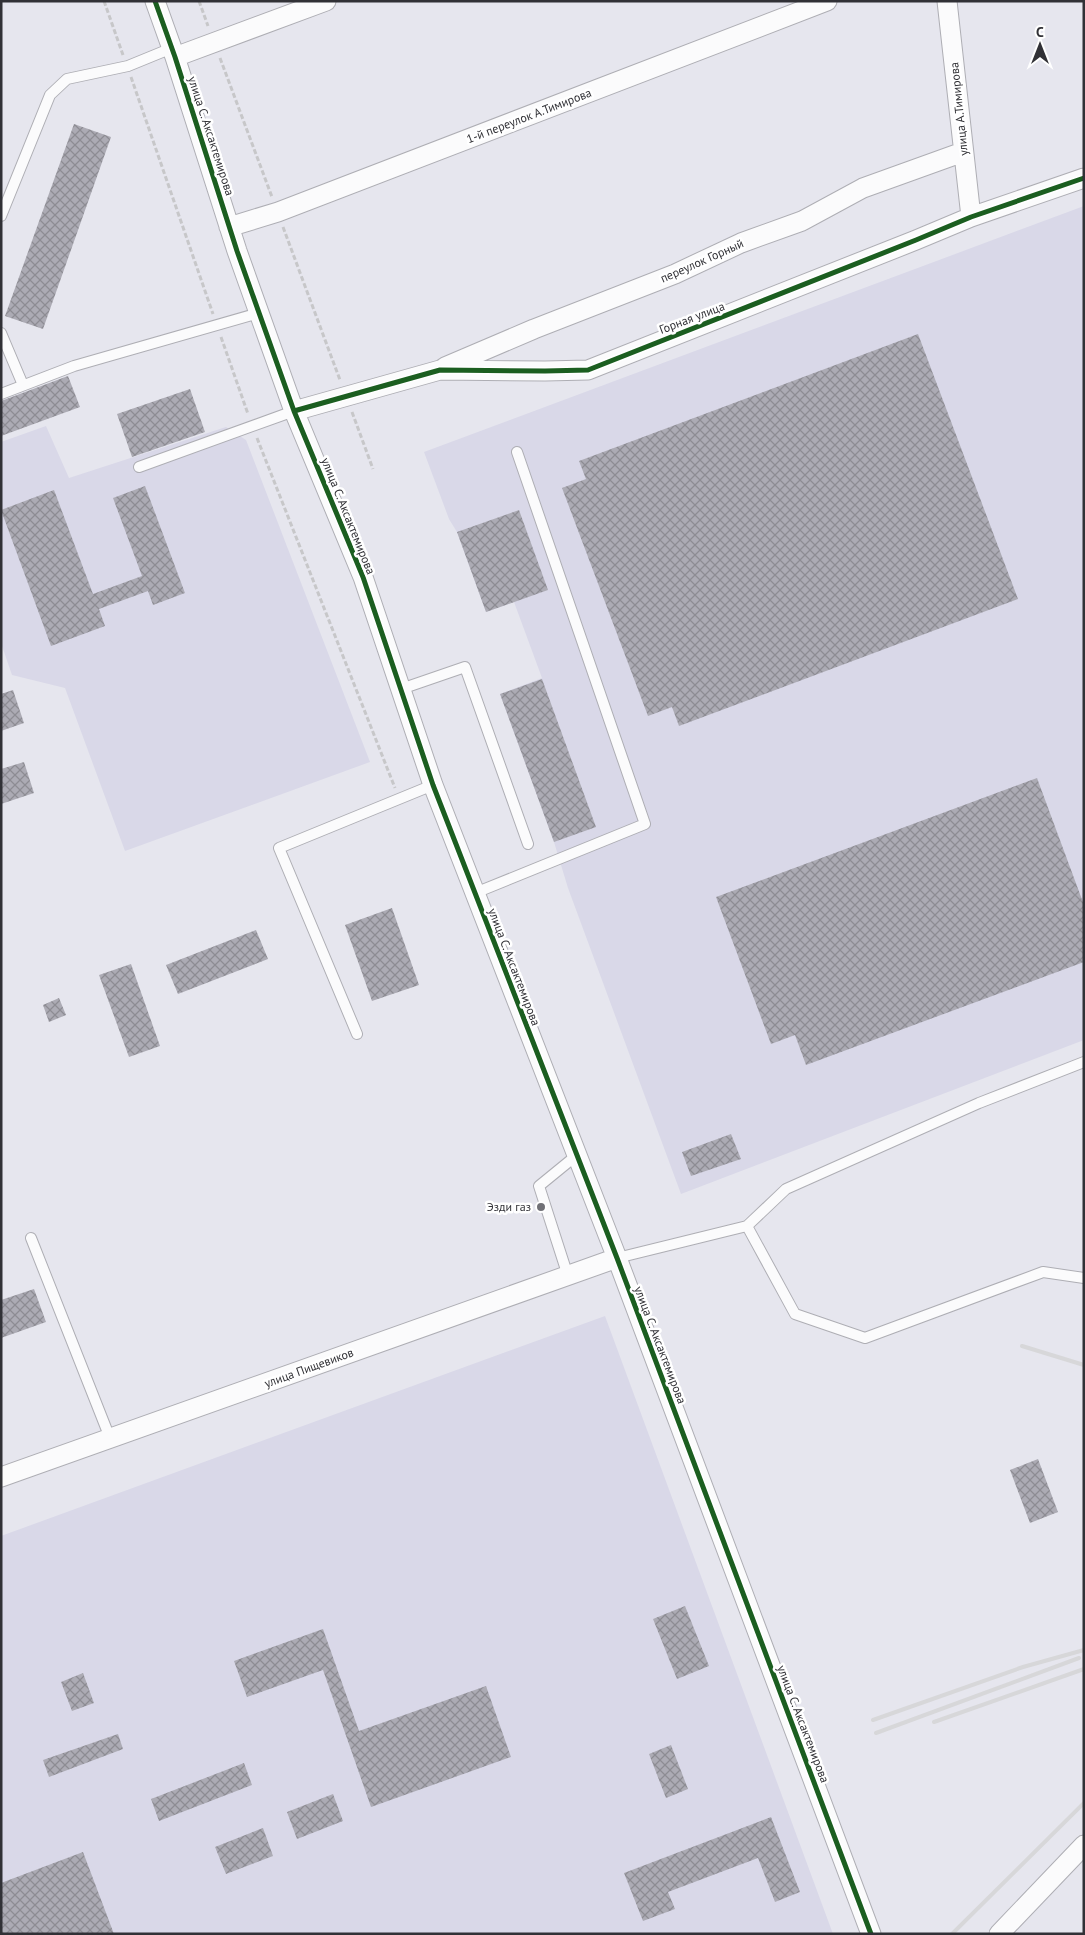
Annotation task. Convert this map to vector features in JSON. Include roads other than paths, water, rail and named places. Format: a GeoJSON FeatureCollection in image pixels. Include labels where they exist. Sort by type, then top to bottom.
{"type":"FeatureCollection","features":[{"type":"Feature","properties":{"kind":"street","name":"улица С. Аксактемирова"},"geometry":{"type":"LineString","coordinates":[[155,1],[229,227],[294,411],[363,577],[433,785],[617,1258],[871,1934]]}},
{"type":"Feature","properties":{"kind":"street"},"geometry":{"type":"LineString","coordinates":[[173,52],[214,43],[326,1]]}},
{"type":"Feature","properties":{"kind":"street","name":"1-й переулок А.Тимирова"},"geometry":{"type":"LineString","coordinates":[[229,227],[278,212],[827,1]]}},
{"type":"Feature","properties":{"kind":"street","name":"улица А.Тимирова"},"geometry":{"type":"LineString","coordinates":[[947,1],[971,217]]}},
{"type":"Feature","properties":{"kind":"street","name":"переулок Горный"},"geometry":{"type":"LineString","coordinates":[[440,370],[534,329],[675,274],[741,243],[802,221],[863,188],[963,152]]}},
{"type":"Feature","properties":{"kind":"street","name":"Горная улица"},"geometry":{"type":"LineString","coordinates":[[294,411],[440,370],[588,370],[971,217],[1084,178]]}},
{"type":"Feature","properties":{"kind":"street","name":"улица Пищевиков"},"geometry":{"type":"LineString","coordinates":[[1,1477],[617,1258]]}},
{"type":"Feature","properties":{"kind":"street"},"geometry":{"type":"LineString","coordinates":[[999,1934],[1084,1845]]}},
{"type":"Feature","properties":{"kind":"lane"},"geometry":{"type":"LineString","coordinates":[[1,216],[50,95],[67,79],[128,66],[173,52]]}},
{"type":"Feature","properties":{"kind":"lane"},"geometry":{"type":"LineString","coordinates":[[1,394],[74,366],[259,313]]}},
{"type":"Feature","properties":{"kind":"lane"},"geometry":{"type":"LineString","coordinates":[[1,333],[23,385]]}},
{"type":"Feature","properties":{"kind":"lane"},"geometry":{"type":"LineString","coordinates":[[139,467],[294,411]]}},
{"type":"Feature","properties":{"kind":"lane"},"geometry":{"type":"LineString","coordinates":[[475,893],[645,824],[517,452]]}},
{"type":"Feature","properties":{"kind":"lane"},"geometry":{"type":"LineString","coordinates":[[401,688],[465,667],[528,844]]}},
{"type":"Feature","properties":{"kind":"lane"},"geometry":{"type":"LineString","coordinates":[[357,1034],[279,848],[433,785]]}},
{"type":"Feature","properties":{"kind":"lane"},"geometry":{"type":"LineString","coordinates":[[617,1258],[747,1226],[786,1188],[979,1104],[1084,1062]]}},
{"type":"Feature","properties":{"kind":"lane"},"geometry":{"type":"LineString","coordinates":[[568,1276],[539,1186],[577,1155]]}},
{"type":"Feature","properties":{"kind":"lane"},"geometry":{"type":"LineString","coordinates":[[747,1226],[796,1314],[865,1338],[1043,1272],[1084,1278]]}},
{"type":"Feature","properties":{"kind":"lane"},"geometry":{"type":"LineString","coordinates":[[31,1238],[110,1438]]}},
{"type":"Feature","properties":{"kind":"railway"},"geometry":{"type":"LineString","coordinates":[[1022,1346],[1084,1365]]}},
{"type":"Feature","properties":{"kind":"railway"},"geometry":{"type":"LineString","coordinates":[[873,1720],[1023,1667],[1084,1650]]}},
{"type":"Feature","properties":{"kind":"railway"},"geometry":{"type":"LineString","coordinates":[[876,1733],[1079,1658]]}},
{"type":"Feature","properties":{"kind":"railway"},"geometry":{"type":"LineString","coordinates":[[934,1722],[1084,1669]]}},
{"type":"Feature","properties":{"kind":"railway"},"geometry":{"type":"LineString","coordinates":[[952,1934],[1084,1803]]}},
{"type":"Feature","properties":{"kind":"place","name":"Эзди газ"},"geometry":{"type":"Point","coordinates":[541,1207]}}]}
